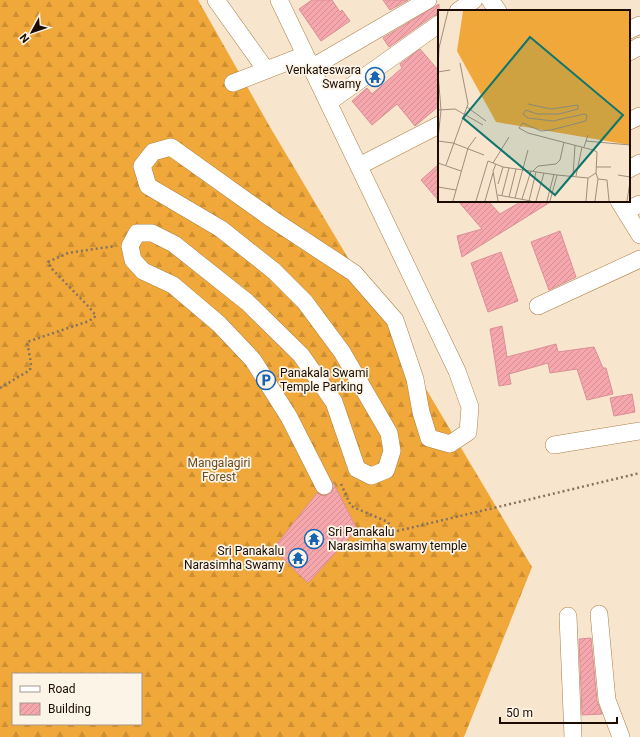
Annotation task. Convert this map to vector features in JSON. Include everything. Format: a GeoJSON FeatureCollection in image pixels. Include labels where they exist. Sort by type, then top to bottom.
{"type":"FeatureCollection","features":[{"type":"Feature","properties":{"kind":"street"},"geometry":{"type":"LineString","coordinates":[[216,0],[266,70]]}},
{"type":"Feature","properties":{"kind":"street"},"geometry":{"type":"LineString","coordinates":[[279,0],[457,371],[470,407],[468,432],[450,444],[429,438],[421,412],[415,379],[395,320],[354,273],[272,219],[171,147],[153,152],[142,166],[148,186],[221,229],[274,271],[305,302],[342,352],[388,433],[392,451],[386,470],[371,476],[357,468],[334,402],[301,355],[247,302],[174,244],[152,232],[137,233],[130,246],[133,260],[142,271],[173,285],[219,324],[253,360],[330,486]]}},
{"type":"Feature","properties":{"kind":"street"},"geometry":{"type":"LineString","coordinates":[[233,83],[266,70],[308,61],[428,0]]}},
{"type":"Feature","properties":{"kind":"street"},"geometry":{"type":"LineString","coordinates":[[459,10],[474,0]]}},
{"type":"Feature","properties":{"kind":"street"},"geometry":{"type":"LineString","coordinates":[[490,0],[497,10]]}},
{"type":"Feature","properties":{"kind":"street"},"geometry":{"type":"LineString","coordinates":[[329,102],[438,25]]}},
{"type":"Feature","properties":{"kind":"street"},"geometry":{"type":"LineString","coordinates":[[630,30],[640,25]]}},
{"type":"Feature","properties":{"kind":"street"},"geometry":{"type":"LineString","coordinates":[[630,51],[640,46]]}},
{"type":"Feature","properties":{"kind":"street"},"geometry":{"type":"LineString","coordinates":[[630,121],[640,116]]}},
{"type":"Feature","properties":{"kind":"street"},"geometry":{"type":"LineString","coordinates":[[359,166],[438,126]]}},
{"type":"Feature","properties":{"kind":"street"},"geometry":{"type":"LineString","coordinates":[[630,168],[640,163]]}},
{"type":"Feature","properties":{"kind":"street"},"geometry":{"type":"LineString","coordinates":[[628,205],[640,235]]}},
{"type":"Feature","properties":{"kind":"street"},"geometry":{"type":"LineString","coordinates":[[538,306],[640,259]]}},
{"type":"Feature","properties":{"kind":"street"},"geometry":{"type":"LineString","coordinates":[[554,445],[640,431]]}},
{"type":"Feature","properties":{"kind":"street"},"geometry":{"type":"LineString","coordinates":[[599,614],[608,700],[621,737]]}},
{"type":"Feature","properties":{"kind":"street"},"geometry":{"type":"LineString","coordinates":[[568,616],[573,737]]}},
{"type":"Feature","properties":{"kind":"path"},"geometry":{"type":"LineString","coordinates":[[0,388],[30,370],[31,363],[27,342],[89,321],[96,316],[51,268],[48,262],[68,252],[112,246],[130,246]]}},
{"type":"Feature","properties":{"kind":"path"},"geometry":{"type":"LineString","coordinates":[[330,486],[340,483],[351,506],[388,522],[393,532],[640,473]]}},
{"type":"Feature","properties":{"kind":"green space","name":"Mangalagiri Forest"},"geometry":{"type":"Polygon","coordinates":[[[0,0],[198,0],[270,127],[532,567],[464,737],[0,737],[0,0]]]}},
{"type":"Feature","properties":{"kind":"building"},"geometry":{"type":"Polygon","coordinates":[[[312,0],[332,0],[340,12],[342,10],[350,21],[321,41],[299,9],[312,0]]]}},
{"type":"Feature","properties":{"kind":"building"},"geometry":{"type":"Polygon","coordinates":[[[383,0],[408,0],[390,10],[383,0]]]}},
{"type":"Feature","properties":{"kind":"building"},"geometry":{"type":"Polygon","coordinates":[[[439,4],[438,14],[433,16],[389,47],[383,38],[439,4]]]}},
{"type":"Feature","properties":{"kind":"building"},"geometry":{"type":"Polygon","coordinates":[[[420,49],[438,70],[438,107],[415,126],[397,104],[372,125],[352,101],[367,88],[372,94],[402,68],[400,64],[420,49]]]}},
{"type":"Feature","properties":{"kind":"building"},"geometry":{"type":"Polygon","coordinates":[[[438,165],[438,200],[421,180],[438,165]]]}},
{"type":"Feature","properties":{"kind":"building"},"geometry":{"type":"Polygon","coordinates":[[[459,202],[489,202],[500,214],[520,202],[550,202],[462,257],[457,236],[482,229],[459,202]]]}},
{"type":"Feature","properties":{"kind":"building"},"geometry":{"type":"Polygon","coordinates":[[[560,231],[576,277],[549,290],[531,242],[560,231]]]}},
{"type":"Feature","properties":{"kind":"building"},"geometry":{"type":"Polygon","coordinates":[[[501,252],[518,301],[488,312],[471,263],[501,252]]]}},
{"type":"Feature","properties":{"kind":"building"},"geometry":{"type":"Polygon","coordinates":[[[502,326],[507,357],[556,344],[558,352],[594,347],[603,368],[606,368],[613,394],[587,400],[577,369],[550,373],[548,363],[509,374],[511,384],[499,386],[490,329],[502,326]]]}},
{"type":"Feature","properties":{"kind":"building"},"geometry":{"type":"Polygon","coordinates":[[[632,394],[635,412],[614,416],[610,398],[632,394]]]}},
{"type":"Feature","properties":{"kind":"building","name":"Sri Panakalu Narasimha swamy temple"},"geometry":{"type":"Polygon","coordinates":[[[333,482],[357,529],[308,583],[273,549],[317,493],[324,496],[332,492],[333,482]]]}},
{"type":"Feature","properties":{"kind":"building"},"geometry":{"type":"Polygon","coordinates":[[[591,638],[597,701],[602,714],[582,715],[579,639],[591,638]]]}},
{"type":"Feature","properties":{"kind":"place","name":"Venkateswara Swamy"},"geometry":{"type":"Point","coordinates":[375,77]}},
{"type":"Feature","properties":{"kind":"place","name":"Panakala Swami Temple Parking"},"geometry":{"type":"Point","coordinates":[266,380]}},
{"type":"Feature","properties":{"kind":"place","name":"Sri Panakalu Narasimha swamy temple"},"geometry":{"type":"Point","coordinates":[314,539]}},
{"type":"Feature","properties":{"kind":"place","name":"Sri Panakalu Narasimha Swamy"},"geometry":{"type":"Point","coordinates":[298,558]}}]}
